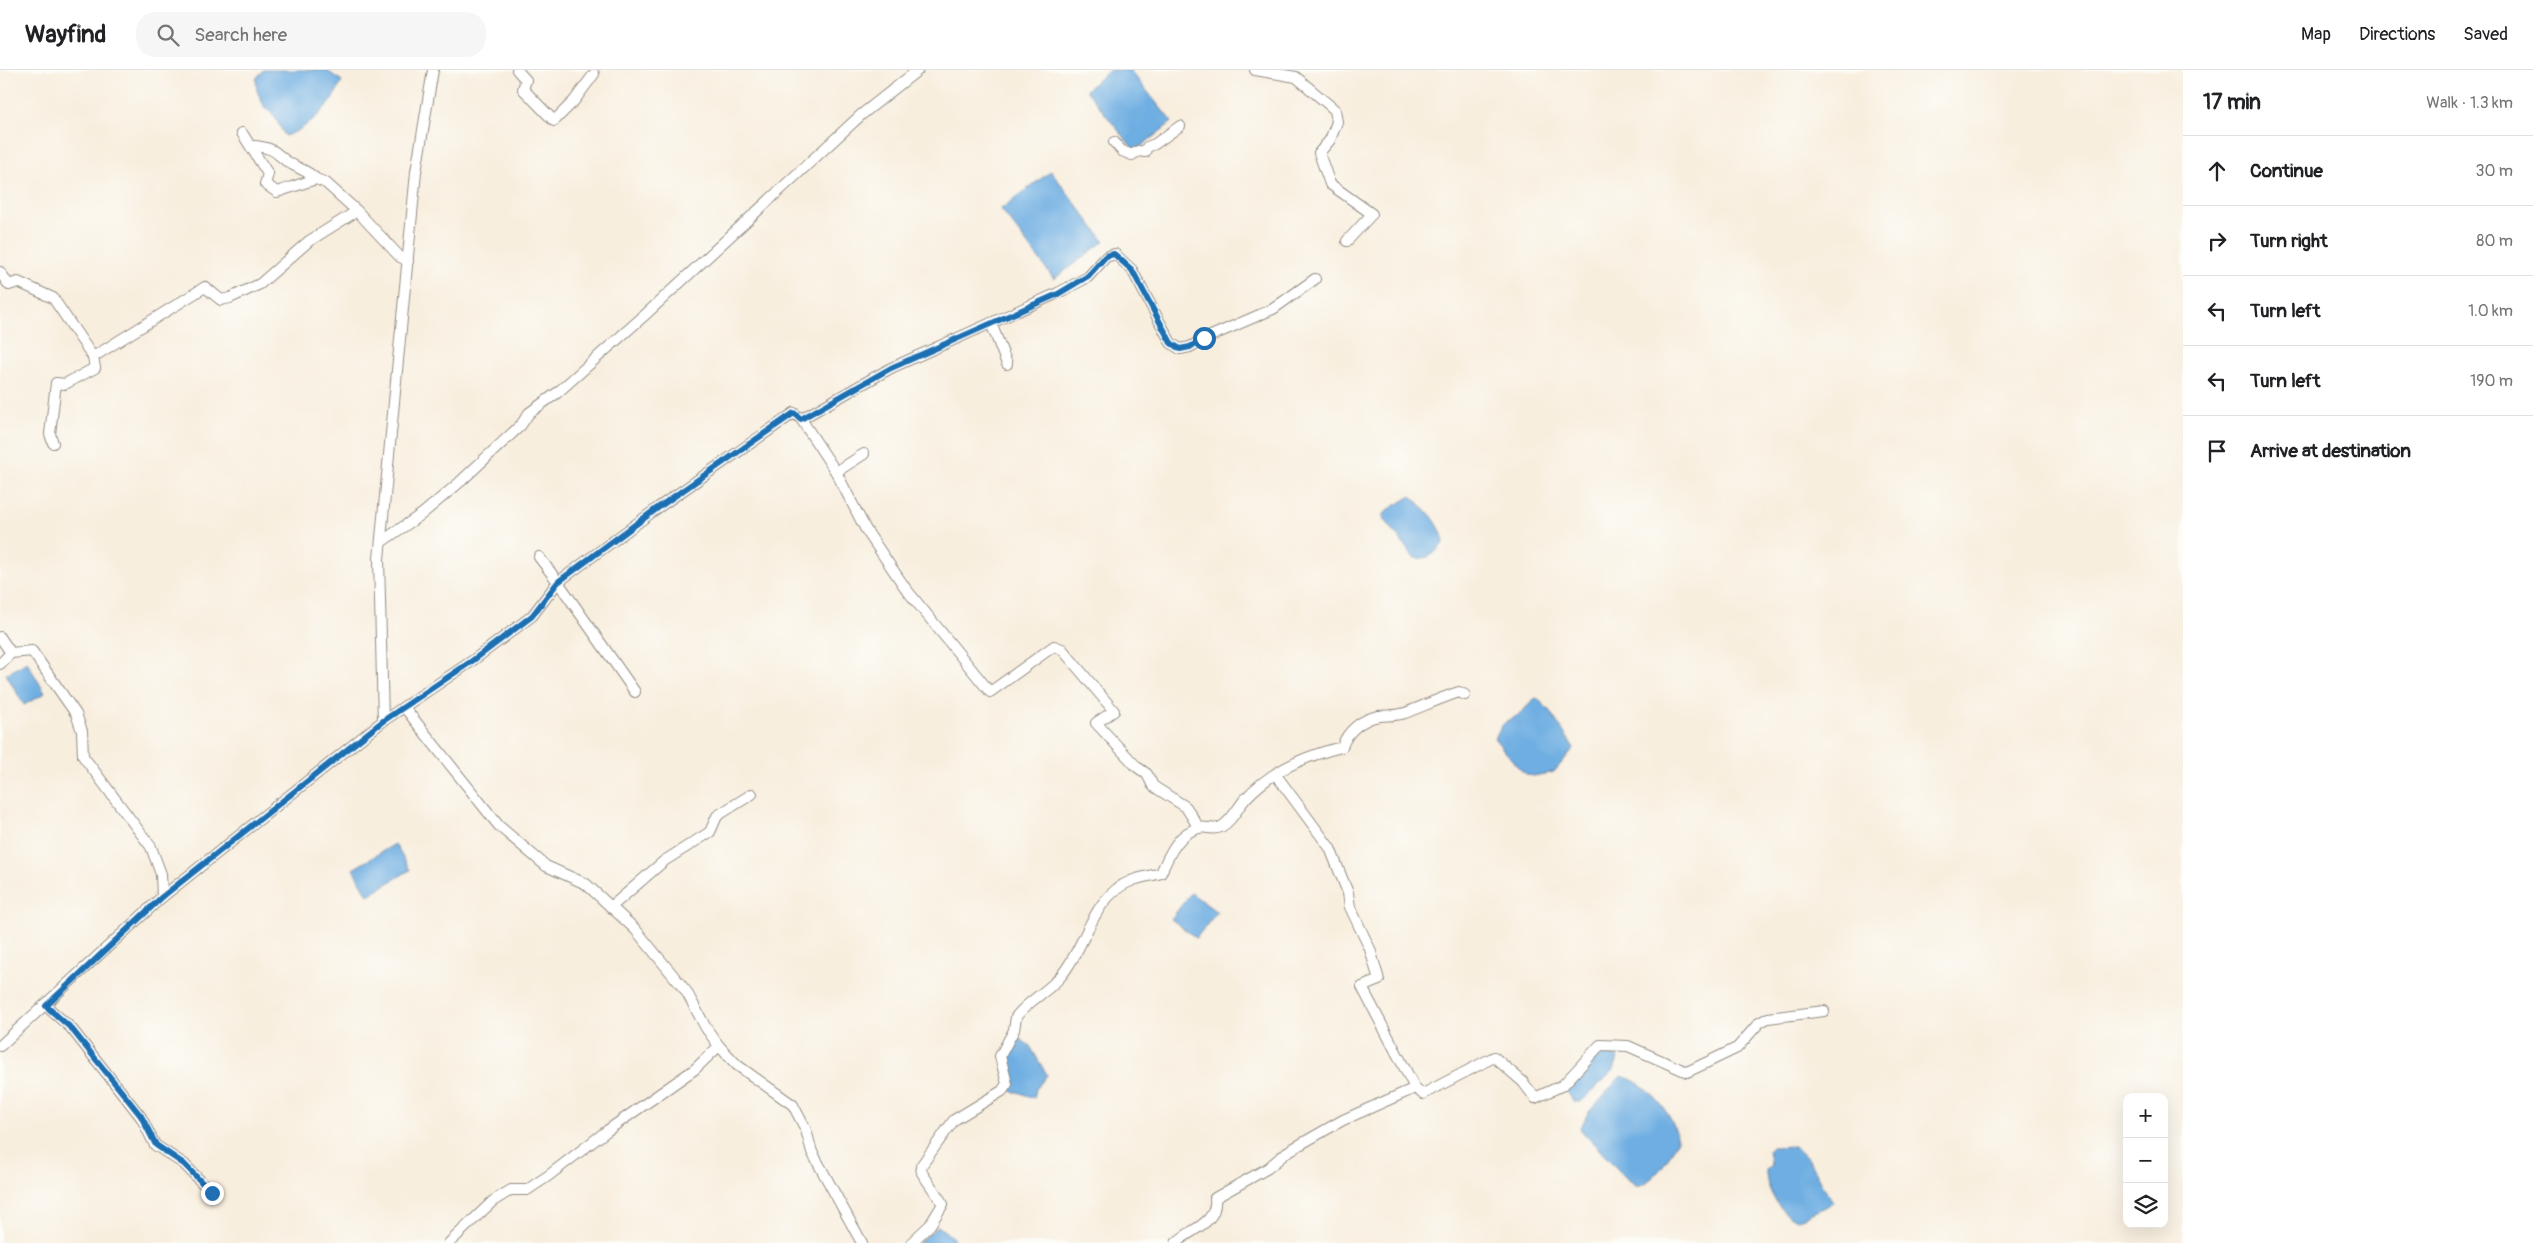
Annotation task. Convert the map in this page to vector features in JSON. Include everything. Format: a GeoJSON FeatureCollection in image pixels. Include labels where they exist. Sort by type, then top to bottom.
{"type":"FeatureCollection","features":[{"type":"Feature","properties":{"kind":"street"},"geometry":{"type":"LineString","coordinates":[[383,721],[379,559],[416,172],[433,70]]}},
{"type":"Feature","properties":{"kind":"street"},"geometry":{"type":"LineString","coordinates":[[517,70],[526,80],[523,89],[554,121],[574,101],[594,74]]}},
{"type":"Feature","properties":{"kind":"street"},"geometry":{"type":"LineString","coordinates":[[381,542],[422,514],[460,482],[521,425],[529,414],[557,393],[646,314],[861,115],[918,70]]}},
{"type":"Feature","properties":{"kind":"street"},"geometry":{"type":"LineString","coordinates":[[1255,70],[1296,77],[1334,110],[1337,122],[1330,140],[1319,154],[1322,164],[1330,184],[1372,214],[1347,241]]}},
{"type":"Feature","properties":{"kind":"street"},"geometry":{"type":"LineString","coordinates":[[1114,142],[1122,151],[1132,155],[1138,152],[1145,152],[1147,146],[1155,144],[1180,126]]}},
{"type":"Feature","properties":{"kind":"street"},"geometry":{"type":"LineString","coordinates":[[242,133],[268,174],[265,184],[270,189],[277,192],[316,179]]}},
{"type":"Feature","properties":{"kind":"street"},"geometry":{"type":"LineString","coordinates":[[253,149],[255,146],[277,151],[287,162],[307,170],[316,179],[326,183],[357,210],[400,257],[408,261]]}},
{"type":"Feature","properties":{"kind":"street"},"geometry":{"type":"LineString","coordinates":[[93,357],[205,286],[221,300],[230,298],[260,284],[309,241],[357,210]]}},
{"type":"Feature","properties":{"kind":"street"},"geometry":{"type":"LineString","coordinates":[[801,419],[891,368],[1058,294],[1088,276],[1106,256],[1114,254],[1132,270],[1171,343],[1180,349],[1190,347],[1204,338],[1274,309],[1315,279]]}},
{"type":"Feature","properties":{"kind":"street"},"geometry":{"type":"LineString","coordinates":[[0,272],[9,285],[18,282],[53,298],[93,357],[95,368],[65,384],[56,383],[50,434],[53,443]]}},
{"type":"Feature","properties":{"kind":"street"},"geometry":{"type":"LineString","coordinates":[[991,323],[1007,364]]}},
{"type":"Feature","properties":{"kind":"street"},"geometry":{"type":"LineString","coordinates":[[0,1046],[46,1006],[162,897],[383,721],[472,661],[532,616],[558,582],[659,507],[794,413],[801,419],[836,472],[866,530],[906,589],[990,692],[1054,646],[1062,649],[1114,711],[1096,723],[1137,768],[1147,774],[1153,786],[1186,807],[1199,828]]}},
{"type":"Feature","properties":{"kind":"street"},"geometry":{"type":"LineString","coordinates":[[836,472],[864,454]]}},
{"type":"Feature","properties":{"kind":"street"},"geometry":{"type":"LineString","coordinates":[[539,557],[634,692]]}},
{"type":"Feature","properties":{"kind":"street"},"geometry":{"type":"LineString","coordinates":[[0,637],[11,653]]}},
{"type":"Feature","properties":{"kind":"street"},"geometry":{"type":"LineString","coordinates":[[0,664],[11,653],[32,651],[76,714],[82,731],[83,756],[151,847],[161,874],[162,897]]}},
{"type":"Feature","properties":{"kind":"street"},"geometry":{"type":"LineString","coordinates":[[911,1243],[930,1225],[943,1204],[922,1173],[921,1166],[954,1120],[1002,1091],[1007,1084],[1000,1056],[1014,1030],[1016,1017],[1060,977],[1072,962],[1093,918],[1115,891],[1130,881],[1161,873],[1169,852],[1189,832],[1199,828],[1210,830],[1221,827],[1230,820],[1247,798],[1276,775],[1300,760],[1342,747],[1345,737],[1353,729],[1366,721],[1379,716],[1390,717],[1404,713],[1459,692],[1465,695]]}},
{"type":"Feature","properties":{"kind":"street"},"geometry":{"type":"LineString","coordinates":[[404,707],[499,826],[546,866],[586,884],[635,929],[686,991],[706,1028],[719,1046],[737,1065],[793,1105],[806,1130],[812,1152],[862,1243]]}},
{"type":"Feature","properties":{"kind":"street"},"geometry":{"type":"LineString","coordinates":[[1276,775],[1330,848],[1348,893],[1350,907],[1370,949],[1379,980],[1362,987],[1415,1088],[1423,1094],[1494,1057],[1523,1082],[1535,1098],[1563,1085],[1600,1045],[1628,1046],[1687,1072],[1737,1048],[1759,1023],[1768,1018],[1824,1011]]}},
{"type":"Feature","properties":{"kind":"street"},"geometry":{"type":"LineString","coordinates":[[611,907],[664,861],[710,832],[717,816],[752,794]]}},
{"type":"Feature","properties":{"kind":"street"},"geometry":{"type":"LineString","coordinates":[[46,1006],[71,1028],[141,1116],[156,1145],[184,1164],[212,1193]]}},
{"type":"Feature","properties":{"kind":"street"},"geometry":{"type":"LineString","coordinates":[[449,1243],[493,1201],[511,1190],[527,1190],[548,1176],[608,1130],[695,1069],[719,1046]]}},
{"type":"Feature","properties":{"kind":"street"},"geometry":{"type":"LineString","coordinates":[[1176,1243],[1183,1235],[1200,1228],[1213,1214],[1216,1207],[1215,1198],[1268,1168],[1287,1152],[1344,1120],[1415,1088]]}},
{"type":"Feature","properties":{"kind":"water"},"geometry":{"type":"Polygon","coordinates":[[[263,70],[326,70],[342,81],[338,90],[319,114],[303,127],[285,136],[273,114],[265,108],[257,91],[256,79],[263,70]]]}},
{"type":"Feature","properties":{"kind":"water"},"geometry":{"type":"Polygon","coordinates":[[[1110,70],[1130,70],[1172,122],[1135,151],[1086,90],[1110,70]]]}},
{"type":"Feature","properties":{"kind":"water"},"geometry":{"type":"Polygon","coordinates":[[[1051,171],[1104,241],[1054,279],[1001,209],[1051,171]]]}},
{"type":"Feature","properties":{"kind":"water"},"geometry":{"type":"Polygon","coordinates":[[[1411,496],[1436,522],[1444,542],[1434,553],[1423,558],[1414,558],[1383,517],[1386,511],[1411,496]]]}},
{"type":"Feature","properties":{"kind":"water"},"geometry":{"type":"Polygon","coordinates":[[[27,662],[45,693],[24,705],[6,674],[27,662]]]}},
{"type":"Feature","properties":{"kind":"water"},"geometry":{"type":"Polygon","coordinates":[[[1537,698],[1549,710],[1574,748],[1554,772],[1534,776],[1526,775],[1495,739],[1504,723],[1518,715],[1537,698]]]}},
{"type":"Feature","properties":{"kind":"water"},"geometry":{"type":"Polygon","coordinates":[[[395,844],[410,870],[368,895],[353,869],[395,844]]]}},
{"type":"Feature","properties":{"kind":"water"},"geometry":{"type":"Polygon","coordinates":[[[1191,893],[1217,912],[1196,938],[1171,919],[1191,893]]]}},
{"type":"Feature","properties":{"kind":"water"},"geometry":{"type":"Polygon","coordinates":[[[1015,1035],[1030,1046],[1047,1075],[1036,1089],[1034,1098],[1013,1092],[1008,1088],[1003,1056],[1015,1035]]]}},
{"type":"Feature","properties":{"kind":"water"},"geometry":{"type":"Polygon","coordinates":[[[1601,1051],[1608,1051],[1618,1058],[1614,1070],[1581,1102],[1574,1102],[1564,1087],[1601,1051]]]}},
{"type":"Feature","properties":{"kind":"water"},"geometry":{"type":"Polygon","coordinates":[[[1621,1076],[1631,1079],[1640,1085],[1657,1100],[1671,1119],[1678,1140],[1662,1168],[1651,1179],[1637,1186],[1625,1177],[1580,1129],[1588,1113],[1621,1076]]]}},
{"type":"Feature","properties":{"kind":"water"},"geometry":{"type":"Polygon","coordinates":[[[1794,1146],[1807,1158],[1833,1203],[1797,1220],[1779,1206],[1771,1192],[1766,1177],[1766,1170],[1771,1166],[1768,1151],[1772,1147],[1794,1146]]]}},
{"type":"Feature","properties":{"kind":"water"},"geometry":{"type":"Polygon","coordinates":[[[938,1226],[952,1237],[956,1243],[918,1243],[938,1226]]]}},
{"type":"Feature","properties":{"kind":"route"},"geometry":{"type":"LineString","coordinates":[[212,1193],[184,1164],[156,1145],[141,1116],[71,1028],[46,1006],[162,897],[383,721],[472,661],[532,616],[558,582],[659,507],[794,413],[801,419],[891,368],[1058,294],[1088,276],[1106,256],[1114,254],[1122,259],[1132,270],[1171,343],[1180,349],[1190,347],[1204,338]]}}]}
